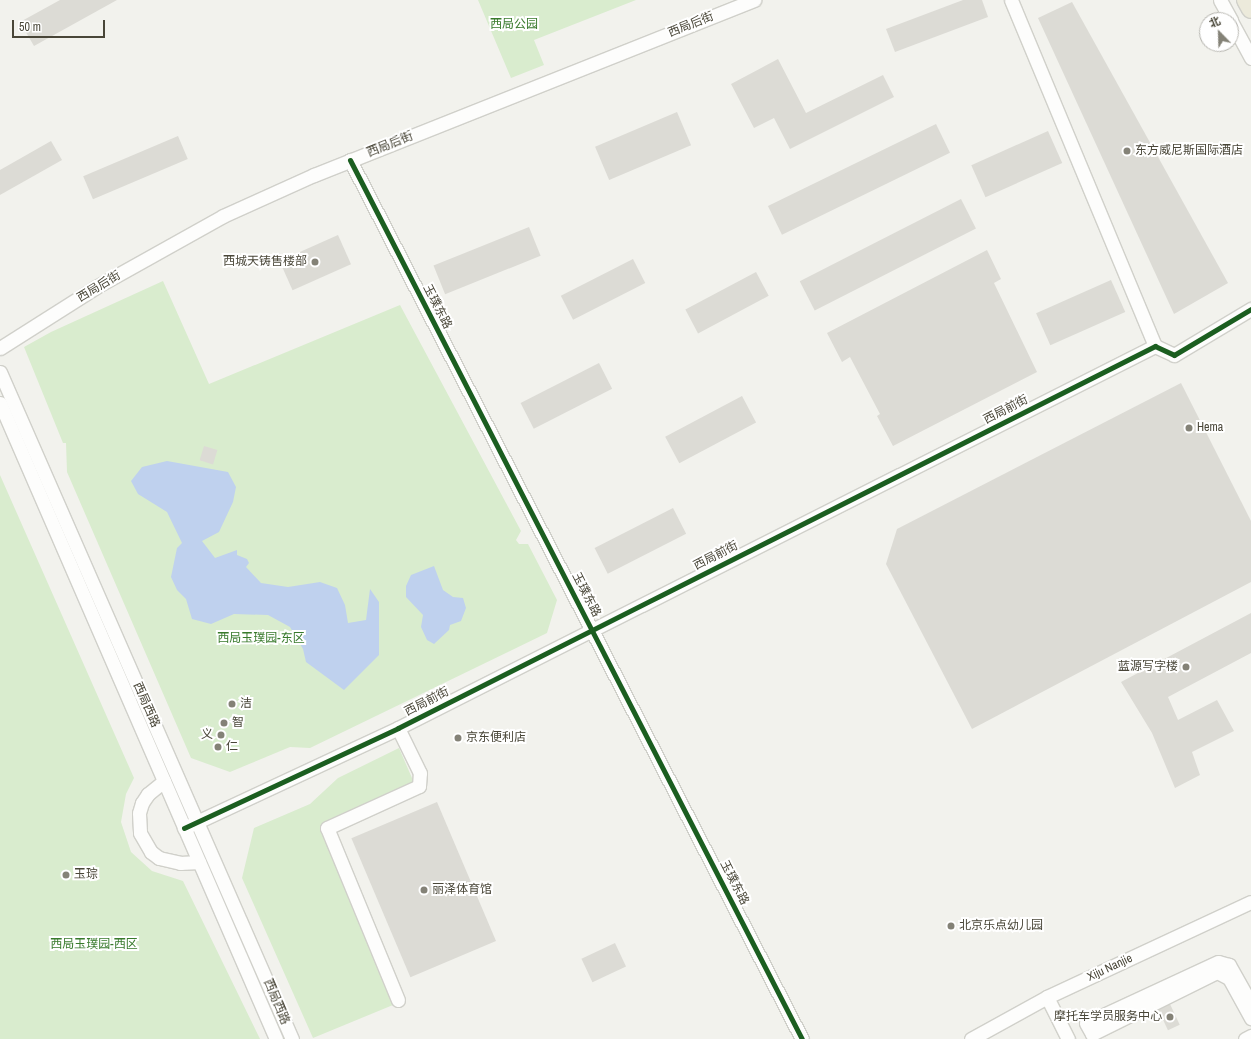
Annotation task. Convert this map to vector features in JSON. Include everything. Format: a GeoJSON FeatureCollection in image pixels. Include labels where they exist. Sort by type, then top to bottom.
{"type":"FeatureCollection","features":[{"type":"Feature","properties":{"kind":"highway"},"geometry":{"type":"LineString","coordinates":[[1246,0],[1251,9]]}},
{"type":"Feature","properties":{"kind":"street","name":"西局后街"},"geometry":{"type":"LineString","coordinates":[[0,348],[96,287],[223,216],[350,160],[754,0]]}},
{"type":"Feature","properties":{"kind":"street"},"geometry":{"type":"LineString","coordinates":[[1011,0],[1155,346],[1174,355],[1251,309]]}},
{"type":"Feature","properties":{"kind":"street"},"geometry":{"type":"LineString","coordinates":[[1220,0],[1227,12]]}},
{"type":"Feature","properties":{"kind":"street"},"geometry":{"type":"LineString","coordinates":[[1239,35],[1251,58]]}},
{"type":"Feature","properties":{"kind":"street","name":"玉璞东路"},"geometry":{"type":"LineString","coordinates":[[350,160],[802,1039]]}},
{"type":"Feature","properties":{"kind":"street","name":"西局前街"},"geometry":{"type":"LineString","coordinates":[[184,828],[398,728],[1155,346]]}},
{"type":"Feature","properties":{"kind":"street","name":"西局西路"},"geometry":{"type":"LineString","coordinates":[[0,372],[292,1039]]}},
{"type":"Feature","properties":{"kind":"street","name":"西局西路"},"geometry":{"type":"LineString","coordinates":[[0,402],[276,1039]]}},
{"type":"Feature","properties":{"kind":"street"},"geometry":{"type":"LineString","coordinates":[[398,728],[420,773],[419,786],[327,828],[398,1000]]}},
{"type":"Feature","properties":{"kind":"street"},"geometry":{"type":"LineString","coordinates":[[164,781],[148,794],[142,803],[139,813],[140,833],[151,852],[159,858],[180,863],[199,862]]}},
{"type":"Feature","properties":{"kind":"street","name":"Xiju Nanjie"},"geometry":{"type":"LineString","coordinates":[[971,1039],[1047,997],[1251,902]]}},
{"type":"Feature","properties":{"kind":"street"},"geometry":{"type":"LineString","coordinates":[[1251,1004],[1229,965],[1218,962],[1086,1023],[1092,1034],[1217,972],[1229,978],[1251,1018]]}},
{"type":"Feature","properties":{"kind":"street"},"geometry":{"type":"LineString","coordinates":[[1047,997],[1068,1039]]}},
{"type":"Feature","properties":{"kind":"street"},"geometry":{"type":"LineString","coordinates":[[1245,1039],[1251,1036]]}},
{"type":"Feature","properties":{"kind":"green space","name":"西局公园"},"geometry":{"type":"Polygon","coordinates":[[[478,0],[636,0],[534,40],[544,65],[511,78],[478,0]]]}},
{"type":"Feature","properties":{"kind":"green space","name":"西局玉璞园-东区"},"geometry":{"type":"Polygon","coordinates":[[[163,281],[209,384],[400,305],[521,531],[516,540],[519,544],[528,544],[557,600],[547,633],[310,748],[290,747],[230,772],[191,758],[67,472],[66,443],[63,443],[24,347],[51,332],[163,281]]]}},
{"type":"Feature","properties":{"kind":"green space","name":"西局玉璞园-西区"},"geometry":{"type":"Polygon","coordinates":[[[0,475],[134,778],[126,794],[121,822],[131,852],[152,871],[183,881],[260,1039],[0,1039],[0,475]]]}},
{"type":"Feature","properties":{"kind":"green space"},"geometry":{"type":"Polygon","coordinates":[[[399,748],[412,778],[412,784],[321,826],[393,1005],[313,1038],[242,878],[254,828],[310,804],[338,778],[399,748]]]}},
{"type":"Feature","properties":{"kind":"water"},"geometry":{"type":"Polygon","coordinates":[[[167,461],[228,472],[236,487],[233,502],[219,532],[202,541],[215,558],[237,550],[237,555],[247,559],[249,563],[246,567],[261,583],[288,587],[320,582],[337,588],[345,605],[348,623],[366,620],[370,589],[379,602],[379,655],[344,690],[306,662],[303,649],[290,627],[268,615],[234,614],[211,624],[192,619],[186,599],[177,590],[171,577],[177,548],[182,543],[167,512],[138,494],[131,481],[142,467],[167,461]]]}},
{"type":"Feature","properties":{"kind":"water"},"geometry":{"type":"Polygon","coordinates":[[[434,566],[443,590],[453,597],[463,598],[466,608],[461,621],[450,625],[449,630],[434,644],[427,640],[421,627],[423,615],[406,597],[406,586],[411,575],[434,566]]]}},
{"type":"Feature","properties":{"kind":"building"},"geometry":{"type":"Polygon","coordinates":[[[60,0],[117,0],[34,46],[20,22],[60,0]]]}},
{"type":"Feature","properties":{"kind":"building"},"geometry":{"type":"Polygon","coordinates":[[[963,0],[982,0],[988,17],[895,52],[886,29],[963,0]]]}},
{"type":"Feature","properties":{"kind":"building","name":"东方威尼斯国际酒店"},"geometry":{"type":"Polygon","coordinates":[[[1072,2],[1228,283],[1174,314],[1038,18],[1072,2]]]}},
{"type":"Feature","properties":{"kind":"building"},"geometry":{"type":"Polygon","coordinates":[[[778,59],[806,113],[883,75],[894,97],[790,149],[774,118],[754,128],[731,84],[778,59]]]}},
{"type":"Feature","properties":{"kind":"building"},"geometry":{"type":"Polygon","coordinates":[[[677,112],[691,145],[609,180],[595,147],[677,112]]]}},
{"type":"Feature","properties":{"kind":"building"},"geometry":{"type":"Polygon","coordinates":[[[936,124],[950,153],[782,235],[768,206],[936,124]]]}},
{"type":"Feature","properties":{"kind":"building"},"geometry":{"type":"Polygon","coordinates":[[[1048,131],[1062,163],[985,197],[971,165],[1048,131]]]}},
{"type":"Feature","properties":{"kind":"building"},"geometry":{"type":"Polygon","coordinates":[[[178,136],[188,159],[93,199],[83,176],[178,136]]]}},
{"type":"Feature","properties":{"kind":"building"},"geometry":{"type":"Polygon","coordinates":[[[51,141],[62,160],[0,195],[0,170],[51,141]]]}},
{"type":"Feature","properties":{"kind":"building"},"geometry":{"type":"Polygon","coordinates":[[[961,199],[976,228],[815,311],[800,281],[961,199]]]}},
{"type":"Feature","properties":{"kind":"building"},"geometry":{"type":"Polygon","coordinates":[[[529,227],[541,256],[445,294],[434,266],[529,227]]]}},
{"type":"Feature","properties":{"kind":"building","name":"西城天铸售楼部"},"geometry":{"type":"Polygon","coordinates":[[[338,235],[351,264],[293,290],[280,261],[338,235]]]}},
{"type":"Feature","properties":{"kind":"building"},"geometry":{"type":"Polygon","coordinates":[[[987,250],[1001,279],[994,283],[1037,372],[893,446],[877,416],[880,414],[850,357],[842,362],[827,333],[987,250]]]}},
{"type":"Feature","properties":{"kind":"building"},"geometry":{"type":"Polygon","coordinates":[[[633,259],[645,283],[573,320],[561,296],[633,259]]]}},
{"type":"Feature","properties":{"kind":"building"},"geometry":{"type":"Polygon","coordinates":[[[756,272],[769,296],[698,333],[685,310],[756,272]]]}},
{"type":"Feature","properties":{"kind":"building"},"geometry":{"type":"Polygon","coordinates":[[[1111,280],[1125,312],[1050,345],[1036,313],[1111,280]]]}},
{"type":"Feature","properties":{"kind":"building"},"geometry":{"type":"Polygon","coordinates":[[[599,363],[612,389],[534,429],[521,403],[599,363]]]}},
{"type":"Feature","properties":{"kind":"building"},"geometry":{"type":"Polygon","coordinates":[[[1181,383],[1251,521],[1251,582],[972,729],[886,564],[897,529],[1181,383]]]}},
{"type":"Feature","properties":{"kind":"building"},"geometry":{"type":"Polygon","coordinates":[[[742,396],[756,422],[679,463],[665,437],[742,396]]]}},
{"type":"Feature","properties":{"kind":"building"},"geometry":{"type":"Polygon","coordinates":[[[204,446],[217,450],[213,464],[200,460],[204,446]]]}},
{"type":"Feature","properties":{"kind":"building"},"geometry":{"type":"Polygon","coordinates":[[[673,508],[686,534],[608,574],[595,548],[673,508]]]}},
{"type":"Feature","properties":{"kind":"building","name":"蓝源写字楼"},"geometry":{"type":"Polygon","coordinates":[[[1251,613],[1251,653],[1168,697],[1178,720],[1217,700],[1234,731],[1192,752],[1200,775],[1175,788],[1152,733],[1121,682],[1251,613]]]}},
{"type":"Feature","properties":{"kind":"building","name":"丽泽体育馆"},"geometry":{"type":"Polygon","coordinates":[[[437,802],[496,941],[410,977],[351,838],[437,802]]]}},
{"type":"Feature","properties":{"kind":"building"},"geometry":{"type":"Polygon","coordinates":[[[615,943],[626,967],[592,982],[581,959],[615,943]]]}},
{"type":"Feature","properties":{"kind":"building","name":"摩托车学员服务中心"},"geometry":{"type":"Polygon","coordinates":[[[1170,1004],[1180,1025],[1168,1030],[1158,1009],[1170,1004]]]}},
{"type":"Feature","properties":{"kind":"cycle path"},"geometry":{"type":"LineString","coordinates":[[350,160],[802,1039]]}},
{"type":"Feature","properties":{"kind":"cycle path"},"geometry":{"type":"LineString","coordinates":[[184,828],[398,728],[1155,346],[1174,355],[1251,309]]}},
{"type":"Feature","properties":{"kind":"place","name":"东方威尼斯国际酒店"},"geometry":{"type":"Point","coordinates":[1127,151]}},
{"type":"Feature","properties":{"kind":"place","name":"西城天铸售楼部"},"geometry":{"type":"Point","coordinates":[315,262]}},
{"type":"Feature","properties":{"kind":"place","name":"Hema"},"geometry":{"type":"Point","coordinates":[1189,428]}},
{"type":"Feature","properties":{"kind":"place","name":"蓝源写字楼"},"geometry":{"type":"Point","coordinates":[1186,667]}},
{"type":"Feature","properties":{"kind":"place","name":"洁"},"geometry":{"type":"Point","coordinates":[232,704]}},
{"type":"Feature","properties":{"kind":"place","name":"智"},"geometry":{"type":"Point","coordinates":[224,723]}},
{"type":"Feature","properties":{"kind":"place","name":"义"},"geometry":{"type":"Point","coordinates":[221,735]}},
{"type":"Feature","properties":{"kind":"place","name":"京东便利店"},"geometry":{"type":"Point","coordinates":[458,738]}},
{"type":"Feature","properties":{"kind":"place","name":"仁"},"geometry":{"type":"Point","coordinates":[218,747]}},
{"type":"Feature","properties":{"kind":"place","name":"玉琮"},"geometry":{"type":"Point","coordinates":[66,875]}},
{"type":"Feature","properties":{"kind":"place","name":"丽泽体育馆"},"geometry":{"type":"Point","coordinates":[424,890]}},
{"type":"Feature","properties":{"kind":"place","name":"北京乐点幼儿园"},"geometry":{"type":"Point","coordinates":[951,926]}},
{"type":"Feature","properties":{"kind":"place","name":"摩托车学员服务中心"},"geometry":{"type":"Point","coordinates":[1170,1017]}}]}
